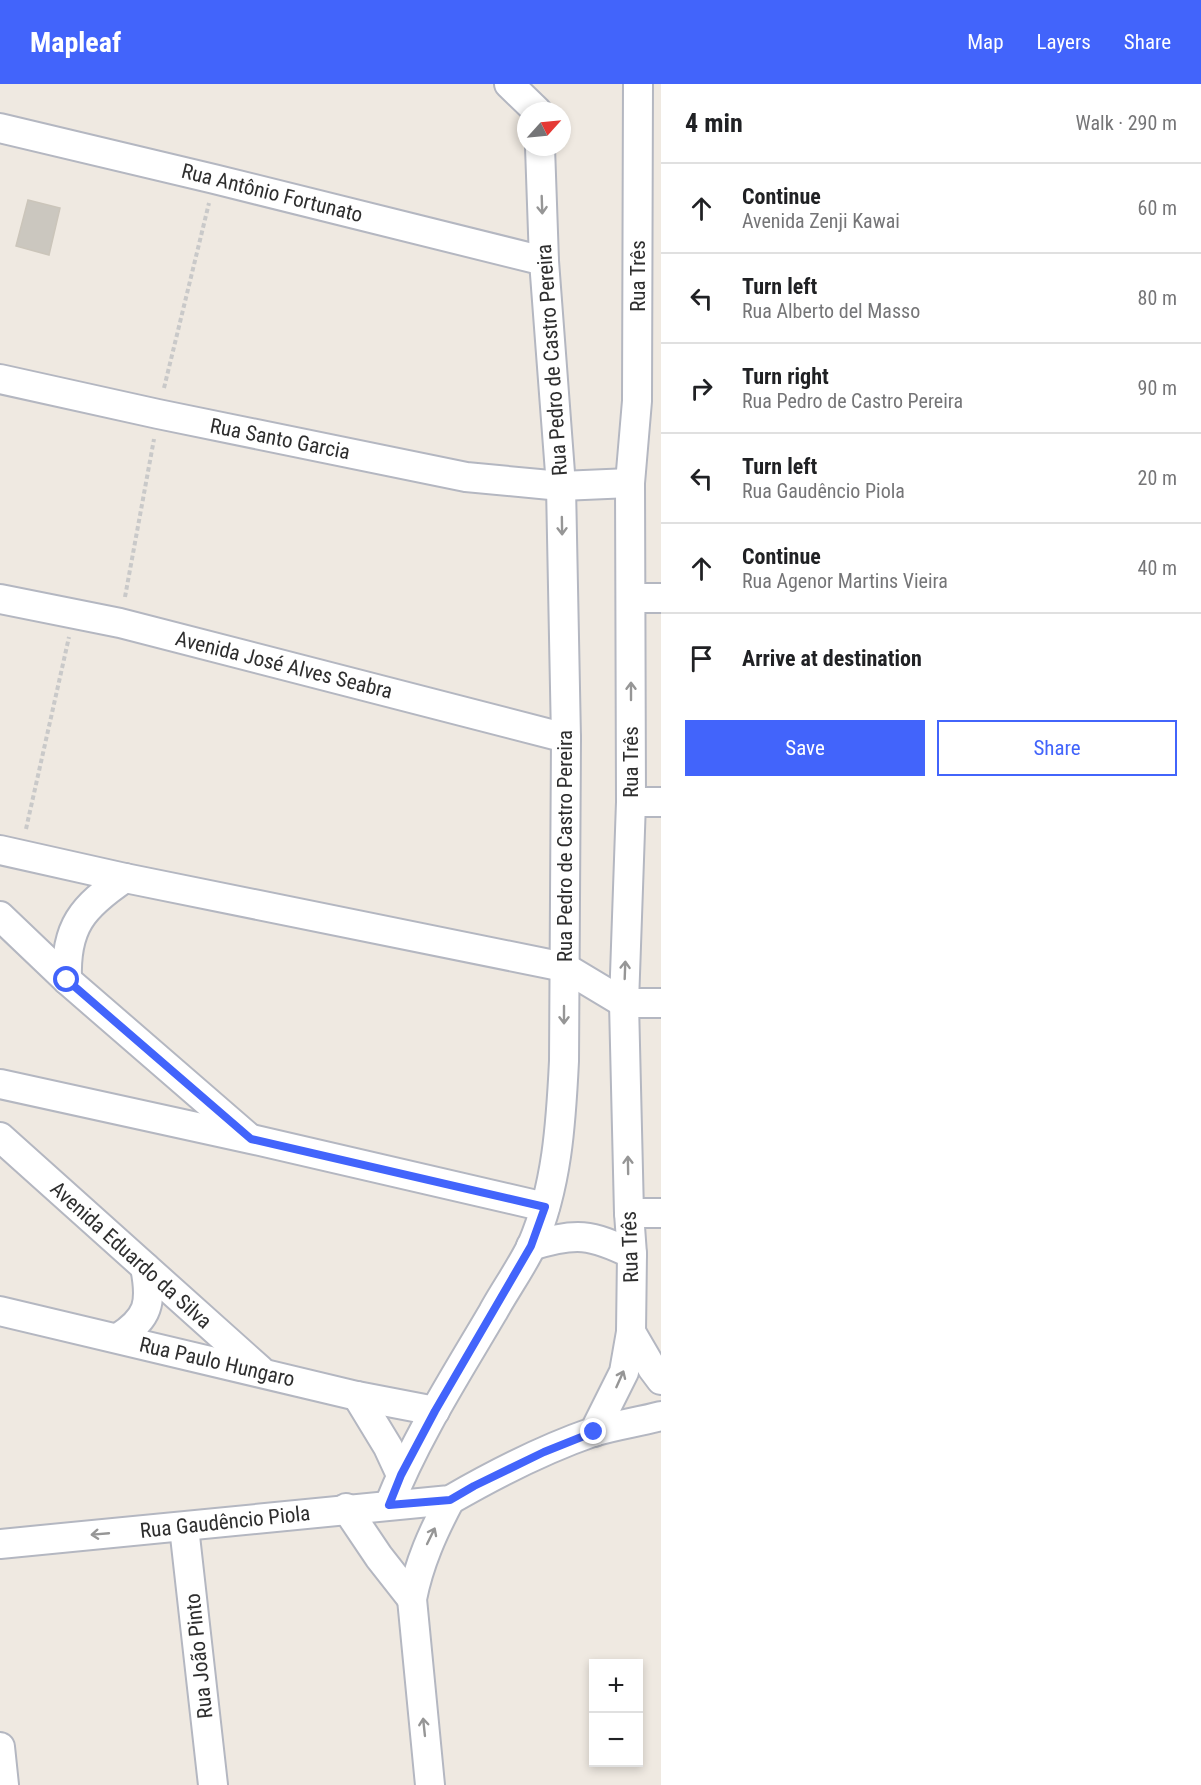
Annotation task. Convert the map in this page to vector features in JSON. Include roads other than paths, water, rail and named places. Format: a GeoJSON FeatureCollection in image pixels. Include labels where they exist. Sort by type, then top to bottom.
{"type":"FeatureCollection","features":[{"type":"Feature","properties":{"kind":"street"},"geometry":{"type":"LineString","coordinates":[[509,84],[528,102]]}},
{"type":"Feature","properties":{"kind":"street"},"geometry":{"type":"LineString","coordinates":[[538,84],[538,102]]}},
{"type":"Feature","properties":{"kind":"street","name":"Rua Três"},"geometry":{"type":"LineString","coordinates":[[594,1432],[624,1372],[631,1332],[632,1254],[624,1003],[631,802],[630,483],[649,401],[650,190],[638,84]]}},
{"type":"Feature","properties":{"kind":"street","name":"Rua Antônio Fortunato"},"geometry":{"type":"LineString","coordinates":[[0,128],[214,178],[544,261]]}},
{"type":"Feature","properties":{"kind":"street","name":"Rua Pedro de Castro Pereira"},"geometry":{"type":"LineString","coordinates":[[389,1505],[401,1475],[435,1411],[531,1246],[545,1207],[555,1160],[562,1109],[566,738],[561,486],[544,261],[540,156]]}},
{"type":"Feature","properties":{"kind":"street","name":"Rua Santo Garcia"},"geometry":{"type":"LineString","coordinates":[[0,379],[466,477],[561,486],[630,483]]}},
{"type":"Feature","properties":{"kind":"street"},"geometry":{"type":"LineString","coordinates":[[631,598],[661,598]]}},
{"type":"Feature","properties":{"kind":"street","name":"Avenida José Alves Seabra"},"geometry":{"type":"LineString","coordinates":[[0,599],[132,626],[566,738]]}},
{"type":"Feature","properties":{"kind":"street"},"geometry":{"type":"LineString","coordinates":[[631,802],[661,802]]}},
{"type":"Feature","properties":{"kind":"street"},"geometry":{"type":"LineString","coordinates":[[10,852],[125,878],[564,967],[624,1003],[661,1003]]}},
{"type":"Feature","properties":{"kind":"street"},"geometry":{"type":"LineString","coordinates":[[67,980],[66,956],[74,931],[85,909],[125,878]]}},
{"type":"Feature","properties":{"kind":"street"},"geometry":{"type":"LineString","coordinates":[[0,916],[67,980],[251,1139]]}},
{"type":"Feature","properties":{"kind":"street"},"geometry":{"type":"LineString","coordinates":[[0,1084],[545,1207]]}},
{"type":"Feature","properties":{"kind":"street","name":"Avenida Eduardo da Silva"},"geometry":{"type":"LineString","coordinates":[[0,1137],[262,1372]]}},
{"type":"Feature","properties":{"kind":"street"},"geometry":{"type":"LineString","coordinates":[[629,1213],[661,1213]]}},
{"type":"Feature","properties":{"kind":"street"},"geometry":{"type":"LineString","coordinates":[[531,1246],[573,1236],[590,1237],[605,1241],[632,1254]]}},
{"type":"Feature","properties":{"kind":"street"},"geometry":{"type":"LineString","coordinates":[[118,1338],[132,1329],[146,1312],[149,1287],[145,1267]]}},
{"type":"Feature","properties":{"kind":"street","name":"Rua Paulo Hungaro"},"geometry":{"type":"LineString","coordinates":[[0,1311],[357,1396],[435,1411]]}},
{"type":"Feature","properties":{"kind":"street"},"geometry":{"type":"LineString","coordinates":[[631,1332],[661,1380]]}},
{"type":"Feature","properties":{"kind":"street"},"geometry":{"type":"LineString","coordinates":[[357,1396],[401,1475]]}},
{"type":"Feature","properties":{"kind":"street"},"geometry":{"type":"LineString","coordinates":[[430,1785],[412,1599],[417,1573],[426,1547],[450,1500],[544,1452],[594,1432],[661,1416]]}},
{"type":"Feature","properties":{"kind":"street","name":"Rua Gaudêncio Piola"},"geometry":{"type":"LineString","coordinates":[[0,1544],[184,1527],[346,1508],[450,1500]]}},
{"type":"Feature","properties":{"kind":"street"},"geometry":{"type":"LineString","coordinates":[[346,1508],[379,1557],[412,1599]]}},
{"type":"Feature","properties":{"kind":"street","name":"Rua João Pinto"},"geometry":{"type":"LineString","coordinates":[[184,1527],[213,1785]]}},
{"type":"Feature","properties":{"kind":"street"},"geometry":{"type":"LineString","coordinates":[[0,1747],[4,1785]]}}]}
